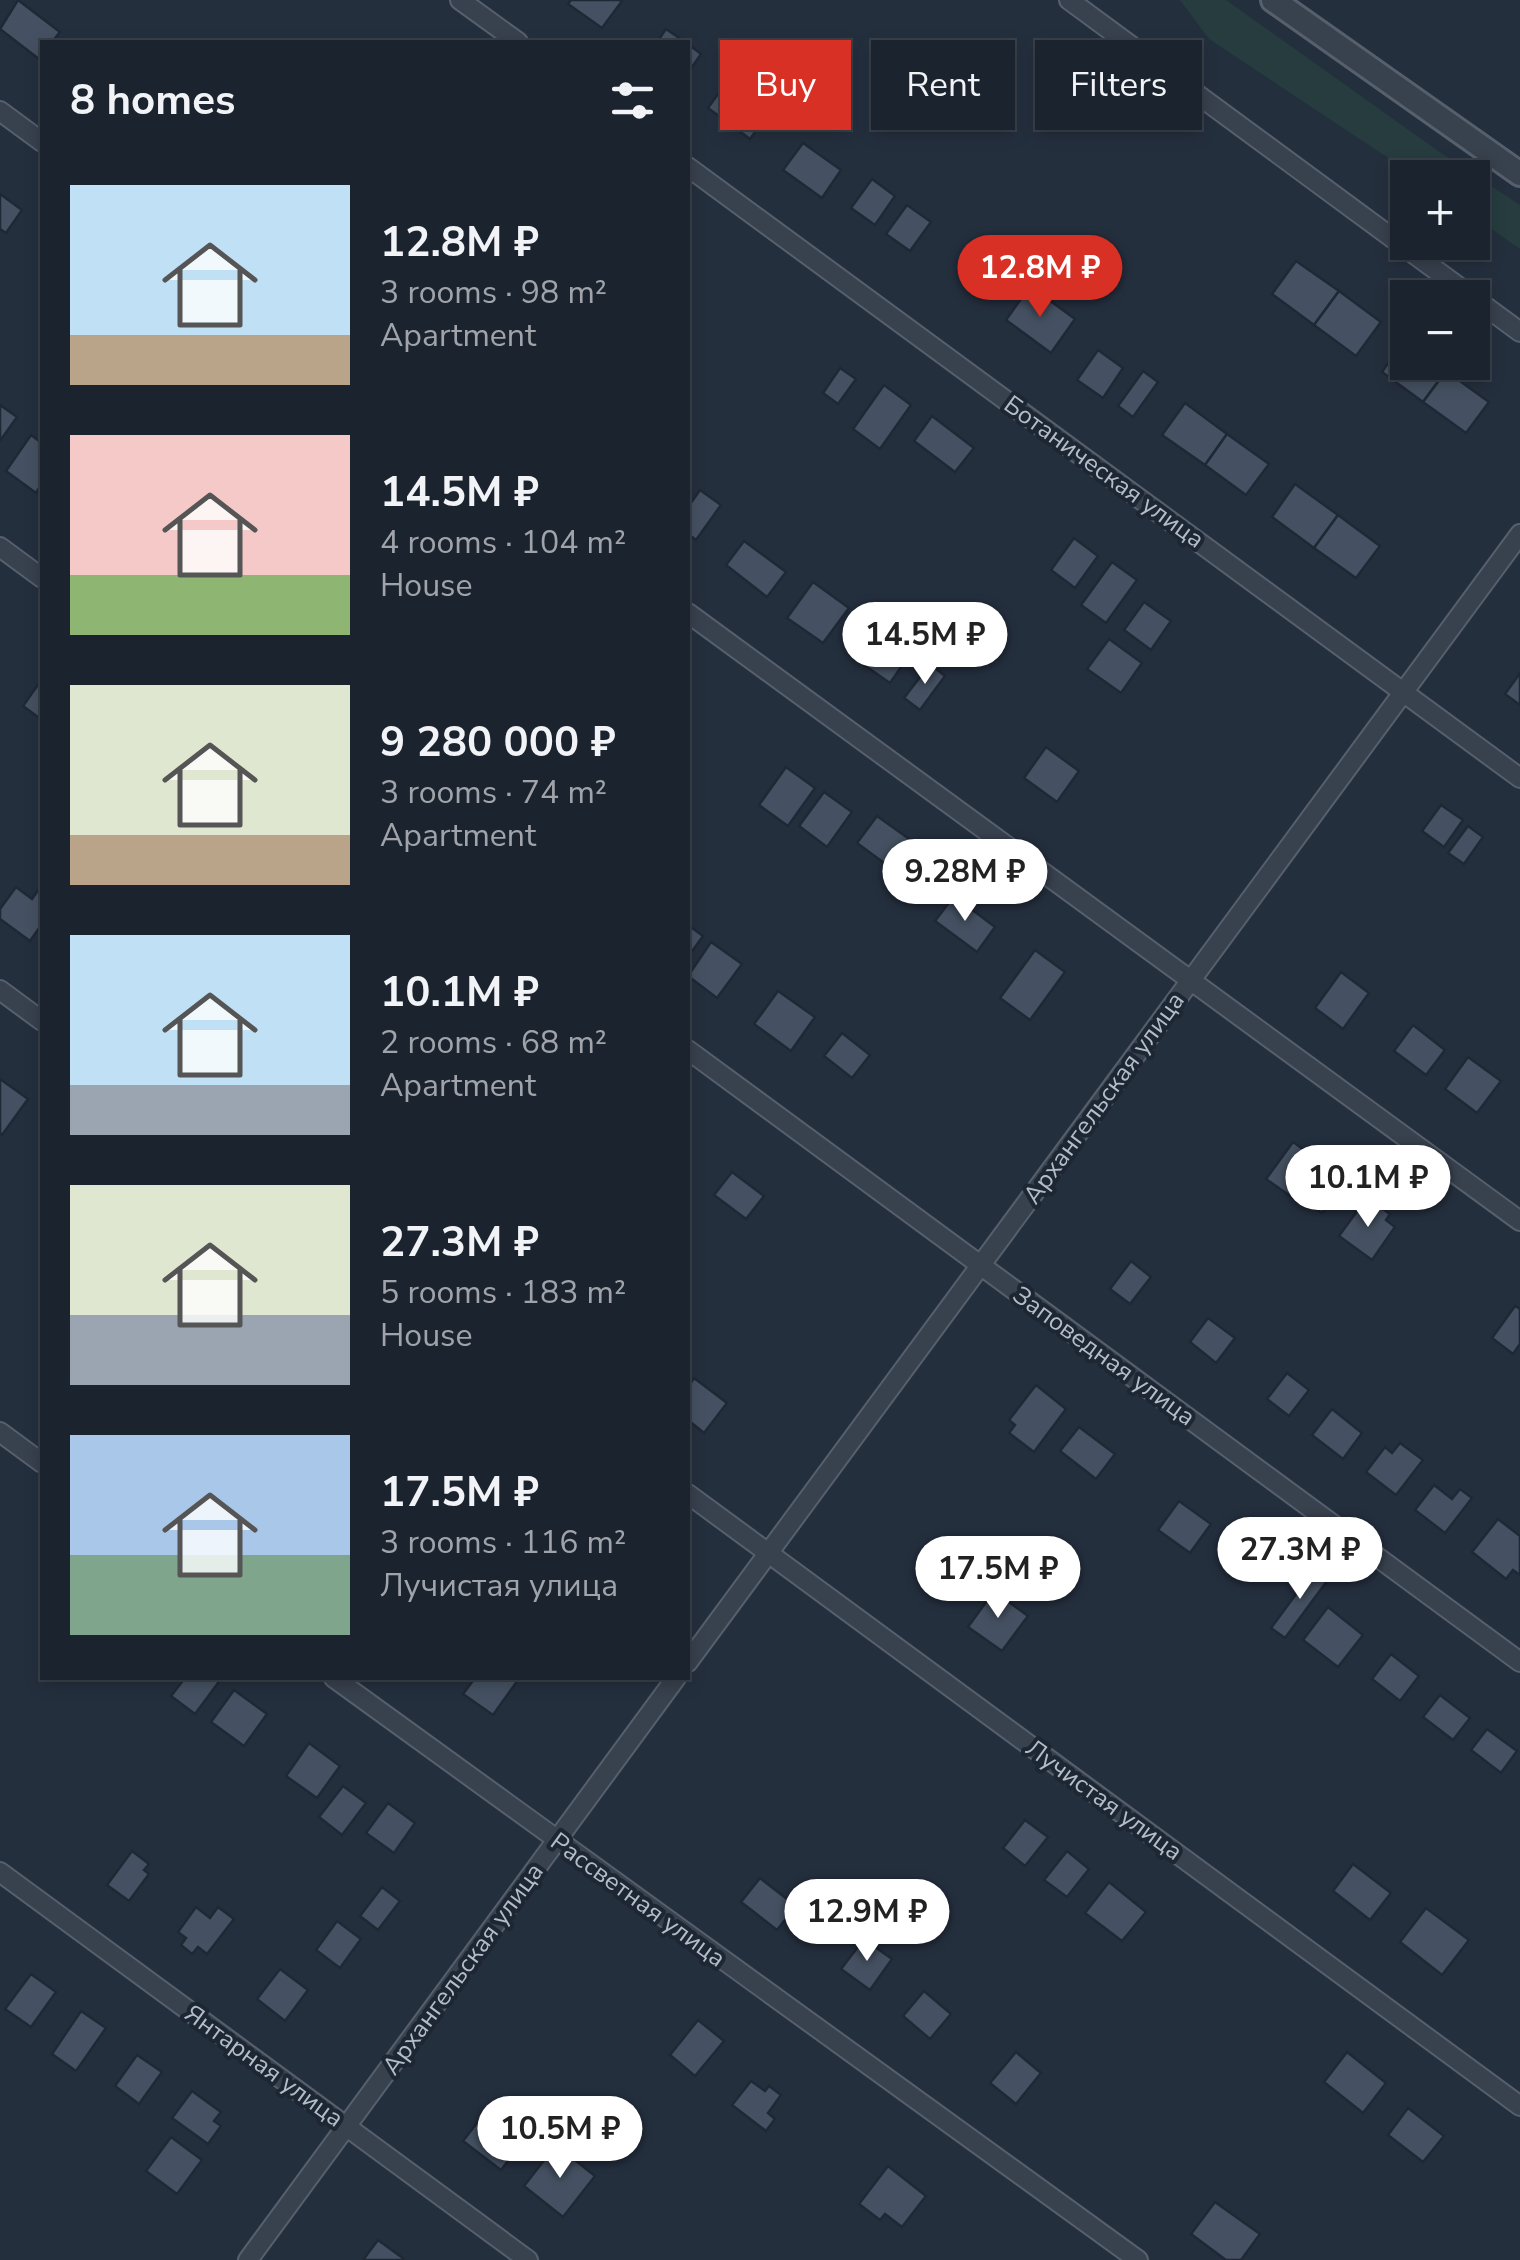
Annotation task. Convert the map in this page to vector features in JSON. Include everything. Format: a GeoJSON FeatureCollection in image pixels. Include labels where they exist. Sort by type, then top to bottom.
{"type":"FeatureCollection","features":[{"type":"Feature","properties":{"kind":"street"},"geometry":{"type":"LineString","coordinates":[[460,0],[515,40]]}},
{"type":"Feature","properties":{"kind":"street"},"geometry":{"type":"LineString","coordinates":[[1069,0],[1520,332]]}},
{"type":"Feature","properties":{"kind":"street"},"geometry":{"type":"LineString","coordinates":[[1273,0],[1520,174]]}},
{"type":"Feature","properties":{"kind":"street"},"geometry":{"type":"LineString","coordinates":[[0,111],[40,141]]}},
{"type":"Feature","properties":{"kind":"street","name":"Ботаническая улица"},"geometry":{"type":"LineString","coordinates":[[690,168],[1520,778]]}},
{"type":"Feature","properties":{"kind":"street","name":"Архангельская улица"},"geometry":{"type":"LineString","coordinates":[[690,1659],[1520,534]]}},
{"type":"Feature","properties":{"kind":"street"},"geometry":{"type":"LineString","coordinates":[[0,547],[40,577]]}},
{"type":"Feature","properties":{"kind":"street"},"geometry":{"type":"LineString","coordinates":[[690,613],[1520,1221]]}},
{"type":"Feature","properties":{"kind":"street"},"geometry":{"type":"LineString","coordinates":[[0,990],[40,1020]]}},
{"type":"Feature","properties":{"kind":"street","name":"Заповедная улица"},"geometry":{"type":"LineString","coordinates":[[690,1051],[1520,1662]]}},
{"type":"Feature","properties":{"kind":"street"},"geometry":{"type":"LineString","coordinates":[[0,1432],[40,1462]]}},
{"type":"Feature","properties":{"kind":"street","name":"Лучистая улица"},"geometry":{"type":"LineString","coordinates":[[690,1495],[1520,2106]]}},
{"type":"Feature","properties":{"kind":"street","name":"Рассветная улица"},"geometry":{"type":"LineString","coordinates":[[337,1680],[1138,2260]]}},
{"type":"Feature","properties":{"kind":"street","name":"Архангельская улица"},"geometry":{"type":"LineString","coordinates":[[248,2260],[675,1680]]}},
{"type":"Feature","properties":{"kind":"street","name":"Янтарная улица"},"geometry":{"type":"LineString","coordinates":[[0,1872],[528,2260]]}},
{"type":"Feature","properties":{"kind":"green space"},"geometry":{"type":"Polygon","coordinates":[[[1180,0],[1226,0],[1452,160],[1391,160],[1209,39],[1180,0]]]}},
{"type":"Feature","properties":{"kind":"green space"},"geometry":{"type":"Polygon","coordinates":[[[1490,185],[1520,205],[1520,249],[1490,228],[1490,185]]]}},
{"type":"Feature","properties":{"kind":"building"},"geometry":{"type":"Polygon","coordinates":[[[18,0],[60,32],[54,40],[40,40],[39,59],[0,29],[18,0]]]}},
{"type":"Feature","properties":{"kind":"building"},"geometry":{"type":"Polygon","coordinates":[[[571,0],[622,1],[602,28],[568,4],[571,0]]]}},
{"type":"Feature","properties":{"kind":"building"},"geometry":{"type":"Polygon","coordinates":[[[666,29],[682,40],[658,40],[666,29]]]}},
{"type":"Feature","properties":{"kind":"building"},"geometry":{"type":"Polygon","coordinates":[[[690,46],[701,54],[690,70],[690,46]]]}},
{"type":"Feature","properties":{"kind":"building"},"geometry":{"type":"Polygon","coordinates":[[[720,91],[720,117],[708,108],[720,91]]]}},
{"type":"Feature","properties":{"kind":"building"},"geometry":{"type":"Polygon","coordinates":[[[738,130],[756,130],[750,139],[738,130]]]}},
{"type":"Feature","properties":{"kind":"building"},"geometry":{"type":"Polygon","coordinates":[[[803,143],[841,170],[822,198],[783,170],[803,143]]]}},
{"type":"Feature","properties":{"kind":"building"},"geometry":{"type":"Polygon","coordinates":[[[872,179],[895,196],[875,225],[851,208],[872,179]]]}},
{"type":"Feature","properties":{"kind":"building"},"geometry":{"type":"Polygon","coordinates":[[[0,194],[22,210],[6,233],[0,229],[0,194]]]}},
{"type":"Feature","properties":{"kind":"building"},"geometry":{"type":"Polygon","coordinates":[[[907,205],[931,222],[910,251],[886,234],[907,205]]]}},
{"type":"Feature","properties":{"kind":"building"},"geometry":{"type":"Polygon","coordinates":[[[1296,261],[1339,291],[1314,325],[1272,294],[1296,261]]]}},
{"type":"Feature","properties":{"kind":"building"},"geometry":{"type":"Polygon","coordinates":[[[1030,286],[1075,319],[1051,353],[1006,320],[1030,286]]]}},
{"type":"Feature","properties":{"kind":"building"},"geometry":{"type":"Polygon","coordinates":[[[1339,291],[1381,322],[1356,356],[1314,325],[1339,291]]]}},
{"type":"Feature","properties":{"kind":"building"},"geometry":{"type":"Polygon","coordinates":[[[1098,350],[1123,368],[1103,398],[1077,380],[1098,350]]]}},
{"type":"Feature","properties":{"kind":"building"},"geometry":{"type":"Polygon","coordinates":[[[1390,360],[1390,378],[1382,372],[1390,360]]]}},
{"type":"Feature","properties":{"kind":"building"},"geometry":{"type":"Polygon","coordinates":[[[840,368],[856,379],[838,404],[823,393],[840,368]]]}},
{"type":"Feature","properties":{"kind":"building"},"geometry":{"type":"Polygon","coordinates":[[[1143,371],[1158,382],[1133,417],[1118,406],[1143,371]]]}},
{"type":"Feature","properties":{"kind":"building"},"geometry":{"type":"Polygon","coordinates":[[[1393,380],[1439,380],[1423,402],[1393,380]]]}},
{"type":"Feature","properties":{"kind":"building"},"geometry":{"type":"Polygon","coordinates":[[[1439,380],[1458,380],[1489,402],[1466,433],[1423,402],[1439,380]]]}},
{"type":"Feature","properties":{"kind":"building"},"geometry":{"type":"Polygon","coordinates":[[[884,385],[911,405],[880,449],[853,429],[884,385]]]}},
{"type":"Feature","properties":{"kind":"building"},"geometry":{"type":"Polygon","coordinates":[[[1185,403],[1227,434],[1205,465],[1162,435],[1185,403]]]}},
{"type":"Feature","properties":{"kind":"building"},"geometry":{"type":"Polygon","coordinates":[[[0,405],[17,417],[0,441],[0,405]]]}},
{"type":"Feature","properties":{"kind":"building"},"geometry":{"type":"Polygon","coordinates":[[[932,416],[974,448],[955,472],[914,441],[932,416]]]}},
{"type":"Feature","properties":{"kind":"building"},"geometry":{"type":"Polygon","coordinates":[[[1227,434],[1269,464],[1246,495],[1205,465],[1227,434]]]}},
{"type":"Feature","properties":{"kind":"building"},"geometry":{"type":"Polygon","coordinates":[[[31,435],[40,442],[40,486],[36,493],[6,471],[31,435]]]}},
{"type":"Feature","properties":{"kind":"building"},"geometry":{"type":"Polygon","coordinates":[[[1295,484],[1338,515],[1314,548],[1272,517],[1295,484]]]}},
{"type":"Feature","properties":{"kind":"building"},"geometry":{"type":"Polygon","coordinates":[[[700,490],[721,505],[696,540],[690,536],[690,504],[700,490]]]}},
{"type":"Feature","properties":{"kind":"building"},"geometry":{"type":"Polygon","coordinates":[[[1338,515],[1380,546],[1356,578],[1314,548],[1338,515]]]}},
{"type":"Feature","properties":{"kind":"building"},"geometry":{"type":"Polygon","coordinates":[[[1074,538],[1098,556],[1075,588],[1051,570],[1074,538]]]}},
{"type":"Feature","properties":{"kind":"building"},"geometry":{"type":"Polygon","coordinates":[[[744,541],[786,572],[767,597],[726,565],[744,541]]]}},
{"type":"Feature","properties":{"kind":"building"},"geometry":{"type":"Polygon","coordinates":[[[1112,562],[1137,580],[1106,623],[1081,605],[1112,562]]]}},
{"type":"Feature","properties":{"kind":"building"},"geometry":{"type":"Polygon","coordinates":[[[813,582],[849,608],[823,643],[787,618],[813,582]]]}},
{"type":"Feature","properties":{"kind":"building"},"geometry":{"type":"Polygon","coordinates":[[[1144,602],[1171,621],[1151,650],[1124,630],[1144,602]]]}},
{"type":"Feature","properties":{"kind":"building"},"geometry":{"type":"Polygon","coordinates":[[[888,632],[913,650],[890,683],[864,665],[888,632]]]}},
{"type":"Feature","properties":{"kind":"building"},"geometry":{"type":"Polygon","coordinates":[[[1109,639],[1142,663],[1121,693],[1087,669],[1109,639]]]}},
{"type":"Feature","properties":{"kind":"building"},"geometry":{"type":"Polygon","coordinates":[[[930,664],[945,676],[920,710],[904,698],[930,664]]]}},
{"type":"Feature","properties":{"kind":"building"},"geometry":{"type":"Polygon","coordinates":[[[1520,673],[1520,705],[1505,694],[1520,673]]]}},
{"type":"Feature","properties":{"kind":"building"},"geometry":{"type":"Polygon","coordinates":[[[40,682],[40,719],[23,706],[40,682]]]}},
{"type":"Feature","properties":{"kind":"building"},"geometry":{"type":"Polygon","coordinates":[[[1046,747],[1079,771],[1057,802],[1024,778],[1046,747]]]}},
{"type":"Feature","properties":{"kind":"building"},"geometry":{"type":"Polygon","coordinates":[[[786,767],[815,788],[788,826],[759,805],[786,767]]]}},
{"type":"Feature","properties":{"kind":"building"},"geometry":{"type":"Polygon","coordinates":[[[824,792],[852,812],[827,847],[799,826],[824,792]]]}},
{"type":"Feature","properties":{"kind":"building"},"geometry":{"type":"Polygon","coordinates":[[[1441,805],[1463,820],[1444,847],[1422,831],[1441,805]]]}},
{"type":"Feature","properties":{"kind":"building"},"geometry":{"type":"Polygon","coordinates":[[[877,816],[919,846],[899,874],[857,843],[877,816]]]}},
{"type":"Feature","properties":{"kind":"building"},"geometry":{"type":"Polygon","coordinates":[[[1468,826],[1483,837],[1464,864],[1448,853],[1468,826]]]}},
{"type":"Feature","properties":{"kind":"building"},"geometry":{"type":"Polygon","coordinates":[[[16,887],[32,899],[40,890],[40,927],[30,941],[0,919],[0,909],[16,887]]]}},
{"type":"Feature","properties":{"kind":"building"},"geometry":{"type":"Polygon","coordinates":[[[954,896],[995,927],[977,952],[935,921],[954,896]]]}},
{"type":"Feature","properties":{"kind":"building"},"geometry":{"type":"Polygon","coordinates":[[[690,926],[703,936],[690,954],[690,926]]]}},
{"type":"Feature","properties":{"kind":"building"},"geometry":{"type":"Polygon","coordinates":[[[711,942],[742,964],[717,998],[690,978],[711,942]]]}},
{"type":"Feature","properties":{"kind":"building"},"geometry":{"type":"Polygon","coordinates":[[[1035,950],[1065,972],[1030,1020],[1000,998],[1035,950]]]}},
{"type":"Feature","properties":{"kind":"building"},"geometry":{"type":"Polygon","coordinates":[[[1341,972],[1369,993],[1343,1029],[1315,1008],[1341,972]]]}},
{"type":"Feature","properties":{"kind":"building"},"geometry":{"type":"Polygon","coordinates":[[[778,991],[815,1017],[791,1051],[754,1024],[778,991]]]}},
{"type":"Feature","properties":{"kind":"building"},"geometry":{"type":"Polygon","coordinates":[[[1413,1025],[1445,1050],[1426,1075],[1394,1051],[1413,1025]]]}},
{"type":"Feature","properties":{"kind":"building"},"geometry":{"type":"Polygon","coordinates":[[[842,1033],[870,1055],[852,1078],[824,1056],[842,1033]]]}},
{"type":"Feature","properties":{"kind":"building"},"geometry":{"type":"Polygon","coordinates":[[[1468,1057],[1501,1081],[1477,1113],[1445,1089],[1468,1057]]]}},
{"type":"Feature","properties":{"kind":"building"},"geometry":{"type":"Polygon","coordinates":[[[0,1079],[28,1099],[2,1135],[0,1133],[0,1079]]]}},
{"type":"Feature","properties":{"kind":"building"},"geometry":{"type":"Polygon","coordinates":[[[1293,1142],[1320,1161],[1293,1198],[1266,1179],[1293,1142]]]}},
{"type":"Feature","properties":{"kind":"building"},"geometry":{"type":"Polygon","coordinates":[[[1329,1171],[1344,1182],[1322,1213],[1307,1203],[1329,1171]]]}},
{"type":"Feature","properties":{"kind":"building"},"geometry":{"type":"Polygon","coordinates":[[[732,1172],[764,1196],[746,1219],[714,1195],[732,1172]]]}},
{"type":"Feature","properties":{"kind":"building"},"geometry":{"type":"Polygon","coordinates":[[[1363,1203],[1371,1210],[1376,1204],[1390,1214],[1386,1220],[1395,1227],[1372,1260],[1339,1236],[1363,1203]]]}},
{"type":"Feature","properties":{"kind":"building"},"geometry":{"type":"Polygon","coordinates":[[[1131,1261],[1151,1277],[1130,1304],[1110,1289],[1131,1261]]]}},
{"type":"Feature","properties":{"kind":"building"},"geometry":{"type":"Polygon","coordinates":[[[1515,1306],[1520,1309],[1520,1344],[1513,1354],[1492,1338],[1515,1306]]]}},
{"type":"Feature","properties":{"kind":"building"},"geometry":{"type":"Polygon","coordinates":[[[1208,1318],[1235,1338],[1216,1363],[1190,1342],[1208,1318]]]}},
{"type":"Feature","properties":{"kind":"building"},"geometry":{"type":"Polygon","coordinates":[[[1287,1373],[1309,1390],[1289,1416],[1267,1399],[1287,1373]]]}},
{"type":"Feature","properties":{"kind":"building"},"geometry":{"type":"Polygon","coordinates":[[[694,1378],[727,1403],[704,1433],[690,1422],[690,1384],[694,1378]]]}},
{"type":"Feature","properties":{"kind":"building"},"geometry":{"type":"Polygon","coordinates":[[[1036,1385],[1066,1409],[1034,1452],[1009,1433],[1015,1425],[1009,1420],[1036,1385]]]}},
{"type":"Feature","properties":{"kind":"building"},"geometry":{"type":"Polygon","coordinates":[[[1332,1409],[1362,1433],[1343,1459],[1312,1435],[1332,1409]]]}},
{"type":"Feature","properties":{"kind":"building"},"geometry":{"type":"Polygon","coordinates":[[[1079,1427],[1115,1454],[1096,1479],[1060,1451],[1079,1427]]]}},
{"type":"Feature","properties":{"kind":"building"},"geometry":{"type":"Polygon","coordinates":[[[1400,1443],[1423,1460],[1396,1495],[1366,1472],[1385,1447],[1392,1453],[1400,1443]]]}},
{"type":"Feature","properties":{"kind":"building"},"geometry":{"type":"Polygon","coordinates":[[[1434,1485],[1452,1499],[1460,1489],[1472,1498],[1445,1533],[1415,1510],[1434,1485]]]}},
{"type":"Feature","properties":{"kind":"building"},"geometry":{"type":"Polygon","coordinates":[[[1179,1501],[1211,1524],[1190,1553],[1158,1530],[1179,1501]]]}},
{"type":"Feature","properties":{"kind":"building"},"geometry":{"type":"Polygon","coordinates":[[[1498,1519],[1520,1536],[1520,1575],[1513,1570],[1506,1579],[1472,1552],[1498,1519]]]}},
{"type":"Feature","properties":{"kind":"building"},"geometry":{"type":"Polygon","coordinates":[[[1316,1567],[1330,1577],[1285,1638],[1271,1628],[1316,1567]]]}},
{"type":"Feature","properties":{"kind":"building"},"geometry":{"type":"Polygon","coordinates":[[[994,1591],[1028,1616],[1002,1651],[968,1627],[994,1591]]]}},
{"type":"Feature","properties":{"kind":"building"},"geometry":{"type":"Polygon","coordinates":[[[1328,1607],[1363,1635],[1338,1667],[1303,1640],[1328,1607]]]}},
{"type":"Feature","properties":{"kind":"building"},"geometry":{"type":"Polygon","coordinates":[[[1391,1654],[1419,1676],[1400,1701],[1372,1679],[1391,1654]]]}},
{"type":"Feature","properties":{"kind":"building"},"geometry":{"type":"Polygon","coordinates":[[[183,1680],[220,1680],[195,1714],[171,1696],[183,1680]]]}},
{"type":"Feature","properties":{"kind":"building"},"geometry":{"type":"Polygon","coordinates":[[[474,1680],[518,1680],[493,1715],[463,1694],[474,1680]]]}},
{"type":"Feature","properties":{"kind":"building"},"geometry":{"type":"Polygon","coordinates":[[[234,1690],[267,1714],[244,1746],[211,1722],[234,1690]]]}},
{"type":"Feature","properties":{"kind":"building"},"geometry":{"type":"Polygon","coordinates":[[[1440,1695],[1470,1718],[1453,1740],[1423,1717],[1440,1695]]]}},
{"type":"Feature","properties":{"kind":"building"},"geometry":{"type":"Polygon","coordinates":[[[1487,1729],[1517,1751],[1501,1773],[1471,1750],[1487,1729]]]}},
{"type":"Feature","properties":{"kind":"building"},"geometry":{"type":"Polygon","coordinates":[[[309,1743],[340,1766],[317,1798],[286,1776],[309,1743]]]}},
{"type":"Feature","properties":{"kind":"building"},"geometry":{"type":"Polygon","coordinates":[[[343,1786],[366,1803],[342,1835],[319,1817],[343,1786]]]}},
{"type":"Feature","properties":{"kind":"building"},"geometry":{"type":"Polygon","coordinates":[[[388,1803],[415,1823],[394,1853],[366,1833],[388,1803]]]}},
{"type":"Feature","properties":{"kind":"building"},"geometry":{"type":"Polygon","coordinates":[[[1025,1820],[1048,1837],[1025,1866],[1003,1848],[1025,1820]]]}},
{"type":"Feature","properties":{"kind":"building"},"geometry":{"type":"Polygon","coordinates":[[[132,1851],[149,1864],[144,1870],[149,1874],[129,1901],[107,1885],[132,1851]]]}},
{"type":"Feature","properties":{"kind":"building"},"geometry":{"type":"Polygon","coordinates":[[[1067,1851],[1089,1869],[1067,1897],[1044,1880],[1067,1851]]]}},
{"type":"Feature","properties":{"kind":"building"},"geometry":{"type":"Polygon","coordinates":[[[1353,1864],[1391,1893],[1370,1920],[1333,1891],[1353,1864]]]}},
{"type":"Feature","properties":{"kind":"building"},"geometry":{"type":"Polygon","coordinates":[[[760,1878],[796,1906],[777,1930],[741,1902],[760,1878]]]}},
{"type":"Feature","properties":{"kind":"building"},"geometry":{"type":"Polygon","coordinates":[[[1109,1882],[1146,1912],[1122,1941],[1085,1913],[1109,1882]]]}},
{"type":"Feature","properties":{"kind":"building"},"geometry":{"type":"Polygon","coordinates":[[[382,1887],[400,1901],[378,1930],[360,1916],[382,1887]]]}},
{"type":"Feature","properties":{"kind":"building"},"geometry":{"type":"Polygon","coordinates":[[[196,1907],[210,1918],[218,1907],[234,1919],[207,1954],[198,1947],[192,1954],[181,1945],[186,1938],[178,1932],[196,1907]]]}},
{"type":"Feature","properties":{"kind":"building"},"geometry":{"type":"Polygon","coordinates":[[[1426,1908],[1469,1940],[1442,1975],[1400,1942],[1426,1908]]]}},
{"type":"Feature","properties":{"kind":"building"},"geometry":{"type":"Polygon","coordinates":[[[337,1921],[361,1939],[340,1968],[316,1950],[337,1921]]]}},
{"type":"Feature","properties":{"kind":"building"},"geometry":{"type":"Polygon","coordinates":[[[864,1939],[892,1959],[870,1990],[841,1969],[864,1939]]]}},
{"type":"Feature","properties":{"kind":"building"},"geometry":{"type":"Polygon","coordinates":[[[280,1969],[308,1990],[285,2021],[257,1999],[280,1969]]]}},
{"type":"Feature","properties":{"kind":"building"},"geometry":{"type":"Polygon","coordinates":[[[31,1974],[56,1992],[31,2027],[5,2009],[31,1974]]]}},
{"type":"Feature","properties":{"kind":"building"},"geometry":{"type":"Polygon","coordinates":[[[924,1991],[951,2014],[930,2039],[903,2016],[924,1991]]]}},
{"type":"Feature","properties":{"kind":"building"},"geometry":{"type":"Polygon","coordinates":[[[81,2011],[106,2028],[76,2071],[52,2054],[81,2011]]]}},
{"type":"Feature","properties":{"kind":"building"},"geometry":{"type":"Polygon","coordinates":[[[698,2020],[724,2041],[695,2076],[670,2055],[698,2020]]]}},
{"type":"Feature","properties":{"kind":"building"},"geometry":{"type":"Polygon","coordinates":[[[1016,2052],[1041,2073],[1016,2104],[990,2083],[1016,2052]]]}},
{"type":"Feature","properties":{"kind":"building"},"geometry":{"type":"Polygon","coordinates":[[[1347,2052],[1386,2083],[1363,2113],[1324,2082],[1347,2052]]]}},
{"type":"Feature","properties":{"kind":"building"},"geometry":{"type":"Polygon","coordinates":[[[137,2055],[162,2072],[139,2104],[115,2086],[137,2055]]]}},
{"type":"Feature","properties":{"kind":"building"},"geometry":{"type":"Polygon","coordinates":[[[751,2081],[765,2091],[769,2086],[781,2095],[768,2113],[775,2119],[766,2131],[732,2105],[751,2081]]]}},
{"type":"Feature","properties":{"kind":"building"},"geometry":{"type":"Polygon","coordinates":[[[192,2091],[221,2112],[214,2121],[221,2126],[208,2144],[172,2118],[192,2091]]]}},
{"type":"Feature","properties":{"kind":"building"},"geometry":{"type":"Polygon","coordinates":[[[490,2106],[527,2136],[501,2170],[463,2141],[490,2106]]]}},
{"type":"Feature","properties":{"kind":"building"},"geometry":{"type":"Polygon","coordinates":[[[1408,2108],[1444,2136],[1423,2162],[1388,2135],[1408,2108]]]}},
{"type":"Feature","properties":{"kind":"building"},"geometry":{"type":"Polygon","coordinates":[[[171,2137],[202,2160],[177,2194],[146,2171],[171,2137]]]}},
{"type":"Feature","properties":{"kind":"building"},"geometry":{"type":"Polygon","coordinates":[[[556,2145],[595,2176],[563,2217],[524,2186],[556,2145]]]}},
{"type":"Feature","properties":{"kind":"building"},"geometry":{"type":"Polygon","coordinates":[[[888,2166],[926,2196],[902,2227],[885,2214],[880,2220],[859,2204],[888,2166]]]}},
{"type":"Feature","properties":{"kind":"building"},"geometry":{"type":"Polygon","coordinates":[[[1215,2202],[1260,2234],[1241,2260],[1226,2260],[1191,2234],[1215,2202]]]}},
{"type":"Feature","properties":{"kind":"building"},"geometry":{"type":"Polygon","coordinates":[[[378,2240],[404,2259],[363,2260],[378,2240]]]}}]}
